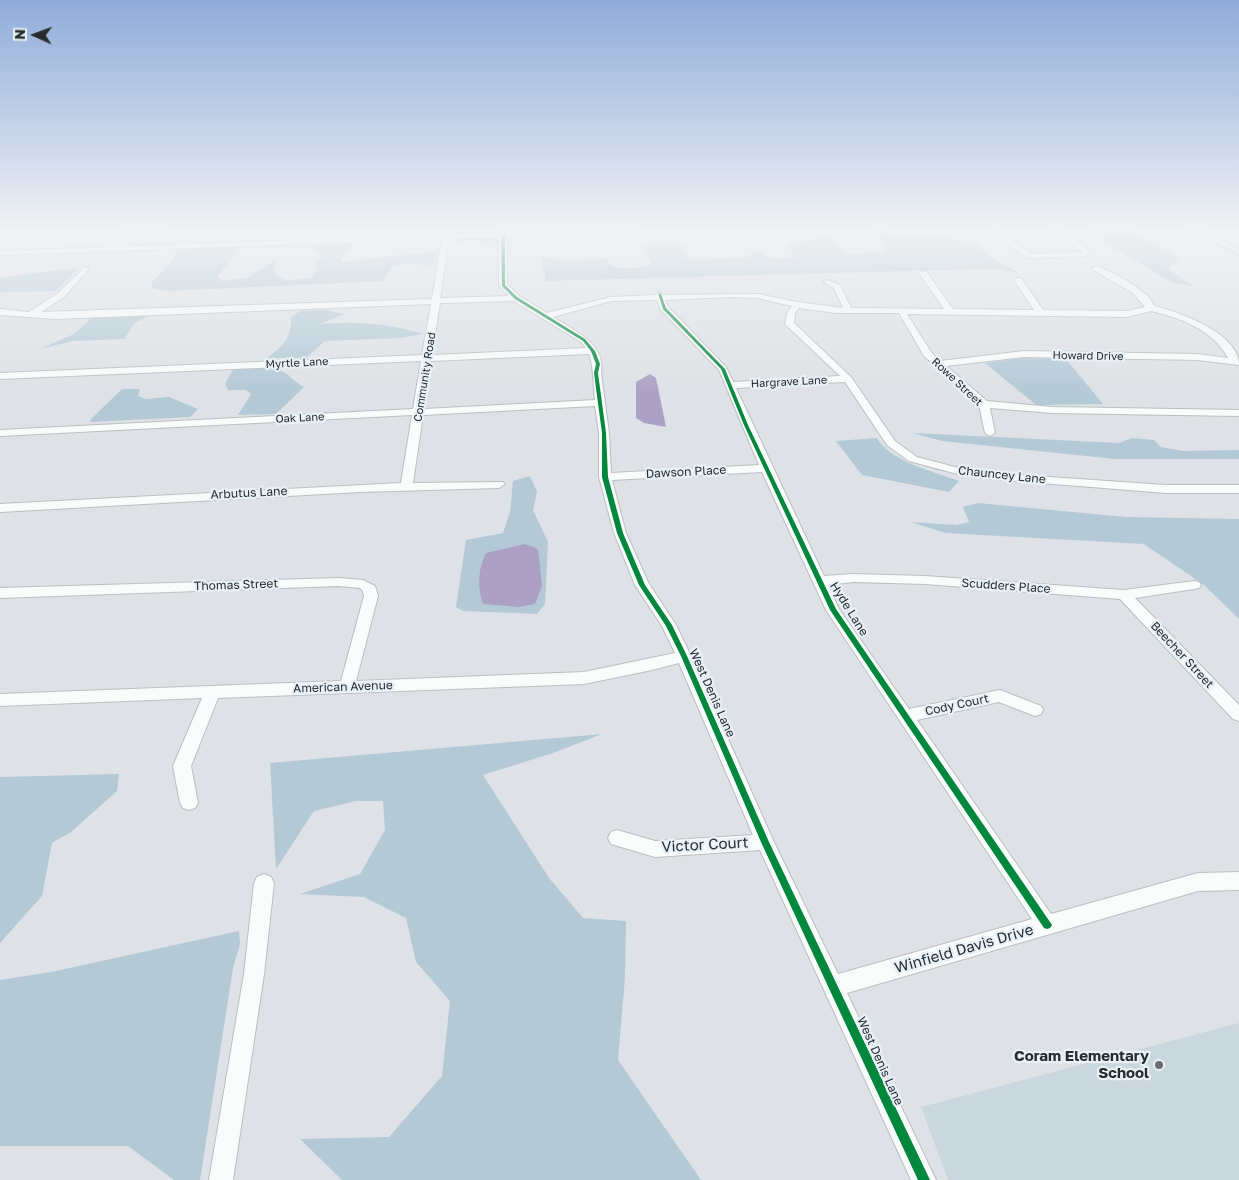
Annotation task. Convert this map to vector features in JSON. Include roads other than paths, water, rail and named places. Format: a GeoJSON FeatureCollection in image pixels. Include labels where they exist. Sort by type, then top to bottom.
{"type":"FeatureCollection","features":[{"type":"Feature","properties":{"kind":"street"},"geometry":{"type":"LineString","coordinates":[[30,314],[55,302],[72,285]]}},
{"type":"Feature","properties":{"kind":"street","name":"Community Road"},"geometry":{"type":"LineString","coordinates":[[406,487],[438,285]]}},
{"type":"Feature","properties":{"kind":"street"},"geometry":{"type":"LineString","coordinates":[[503,285],[516,298],[584,340],[593,351]]}},
{"type":"Feature","properties":{"kind":"street"},"geometry":{"type":"LineString","coordinates":[[833,285],[837,287],[848,310]]}},
{"type":"Feature","properties":{"kind":"street"},"geometry":{"type":"LineString","coordinates":[[931,285],[949,310]]}},
{"type":"Feature","properties":{"kind":"street"},"geometry":{"type":"LineString","coordinates":[[1021,285],[1040,312]]}},
{"type":"Feature","properties":{"kind":"street"},"geometry":{"type":"LineString","coordinates":[[1126,285],[1148,300],[1150,308]]}},
{"type":"Feature","properties":{"kind":"street"},"geometry":{"type":"LineString","coordinates":[[547,316],[612,299],[659,296],[758,296],[797,305],[848,310],[1127,314],[1141,312],[1150,308],[1182,315],[1197,323],[1227,348],[1237,361]]}},
{"type":"Feature","properties":{"kind":"street","name":"Hyde Lane"},"geometry":{"type":"LineString","coordinates":[[659,296],[664,308],[723,369],[746,425],[833,610],[1047,925]]}},
{"type":"Feature","properties":{"kind":"street"},"geometry":{"type":"LineString","coordinates":[[0,312],[55,316],[516,298]]}},
{"type":"Feature","properties":{"kind":"street","name":"Chauncey Lane"},"geometry":{"type":"LineString","coordinates":[[797,305],[788,319],[789,324],[848,379],[891,443],[913,459],[954,470],[991,476],[1166,489],[1239,489]]}},
{"type":"Feature","properties":{"kind":"street","name":"Rowe Street"},"geometry":{"type":"LineString","coordinates":[[901,310],[927,354],[984,404],[990,433]]}},
{"type":"Feature","properties":{"kind":"street","name":"Myrtle Lane"},"geometry":{"type":"LineString","coordinates":[[0,376],[593,351]]}},
{"type":"Feature","properties":{"kind":"street","name":"West Denis Lane"},"geometry":{"type":"LineString","coordinates":[[593,351],[598,364],[596,373],[604,433],[605,477],[620,533],[642,585],[669,625],[684,656],[765,842],[834,986],[893,1118],[924,1180]]}},
{"type":"Feature","properties":{"kind":"street","name":"Howard Drive"},"geometry":{"type":"LineString","coordinates":[[938,364],[1024,354],[1197,357],[1237,361]]}},
{"type":"Feature","properties":{"kind":"street","name":"Hargrave Lane"},"geometry":{"type":"LineString","coordinates":[[730,385],[848,379]]}},
{"type":"Feature","properties":{"kind":"street","name":"Oak Lane"},"geometry":{"type":"LineString","coordinates":[[0,433],[599,403]]}},
{"type":"Feature","properties":{"kind":"street"},"geometry":{"type":"LineString","coordinates":[[984,404],[1052,410],[1239,413]]}},
{"type":"Feature","properties":{"kind":"street","name":"Dawson Place"},"geometry":{"type":"LineString","coordinates":[[605,477],[766,468]]}},
{"type":"Feature","properties":{"kind":"street","name":"Arbutus Lane"},"geometry":{"type":"LineString","coordinates":[[0,508],[312,490],[499,484]]}},
{"type":"Feature","properties":{"kind":"street","name":"Scudders Place"},"geometry":{"type":"LineString","coordinates":[[818,581],[853,578],[925,580],[1124,595],[1194,586]]}},
{"type":"Feature","properties":{"kind":"street","name":"Thomas Street"},"geometry":{"type":"LineString","coordinates":[[0,593],[339,582],[364,584],[370,589],[371,596],[347,686]]}},
{"type":"Feature","properties":{"kind":"street","name":"Beecher Street"},"geometry":{"type":"LineString","coordinates":[[1124,595],[1239,715]]}},
{"type":"Feature","properties":{"kind":"street","name":"American Avenue"},"geometry":{"type":"LineString","coordinates":[[0,700],[584,678],[652,665],[684,656]]}},
{"type":"Feature","properties":{"kind":"street"},"geometry":{"type":"LineString","coordinates":[[189,803],[182,766],[212,693]]}},
{"type":"Feature","properties":{"kind":"street","name":"Cody Court"},"geometry":{"type":"LineString","coordinates":[[906,716],[1000,696],[1035,710]]}},
{"type":"Feature","properties":{"kind":"street","name":"Victor Court"},"geometry":{"type":"LineString","coordinates":[[617,838],[655,849],[765,842]]}},
{"type":"Feature","properties":{"kind":"street","name":"Winfield Davis Drive"},"geometry":{"type":"LineString","coordinates":[[834,986],[1198,882],[1239,881]]}},
{"type":"Feature","properties":{"kind":"street"},"geometry":{"type":"LineString","coordinates":[[221,1180],[254,974],[264,883]]}},
{"type":"Feature","properties":{"kind":"place","name":"Coram Elementary School"},"geometry":{"type":"Point","coordinates":[1159,1065]}}]}
